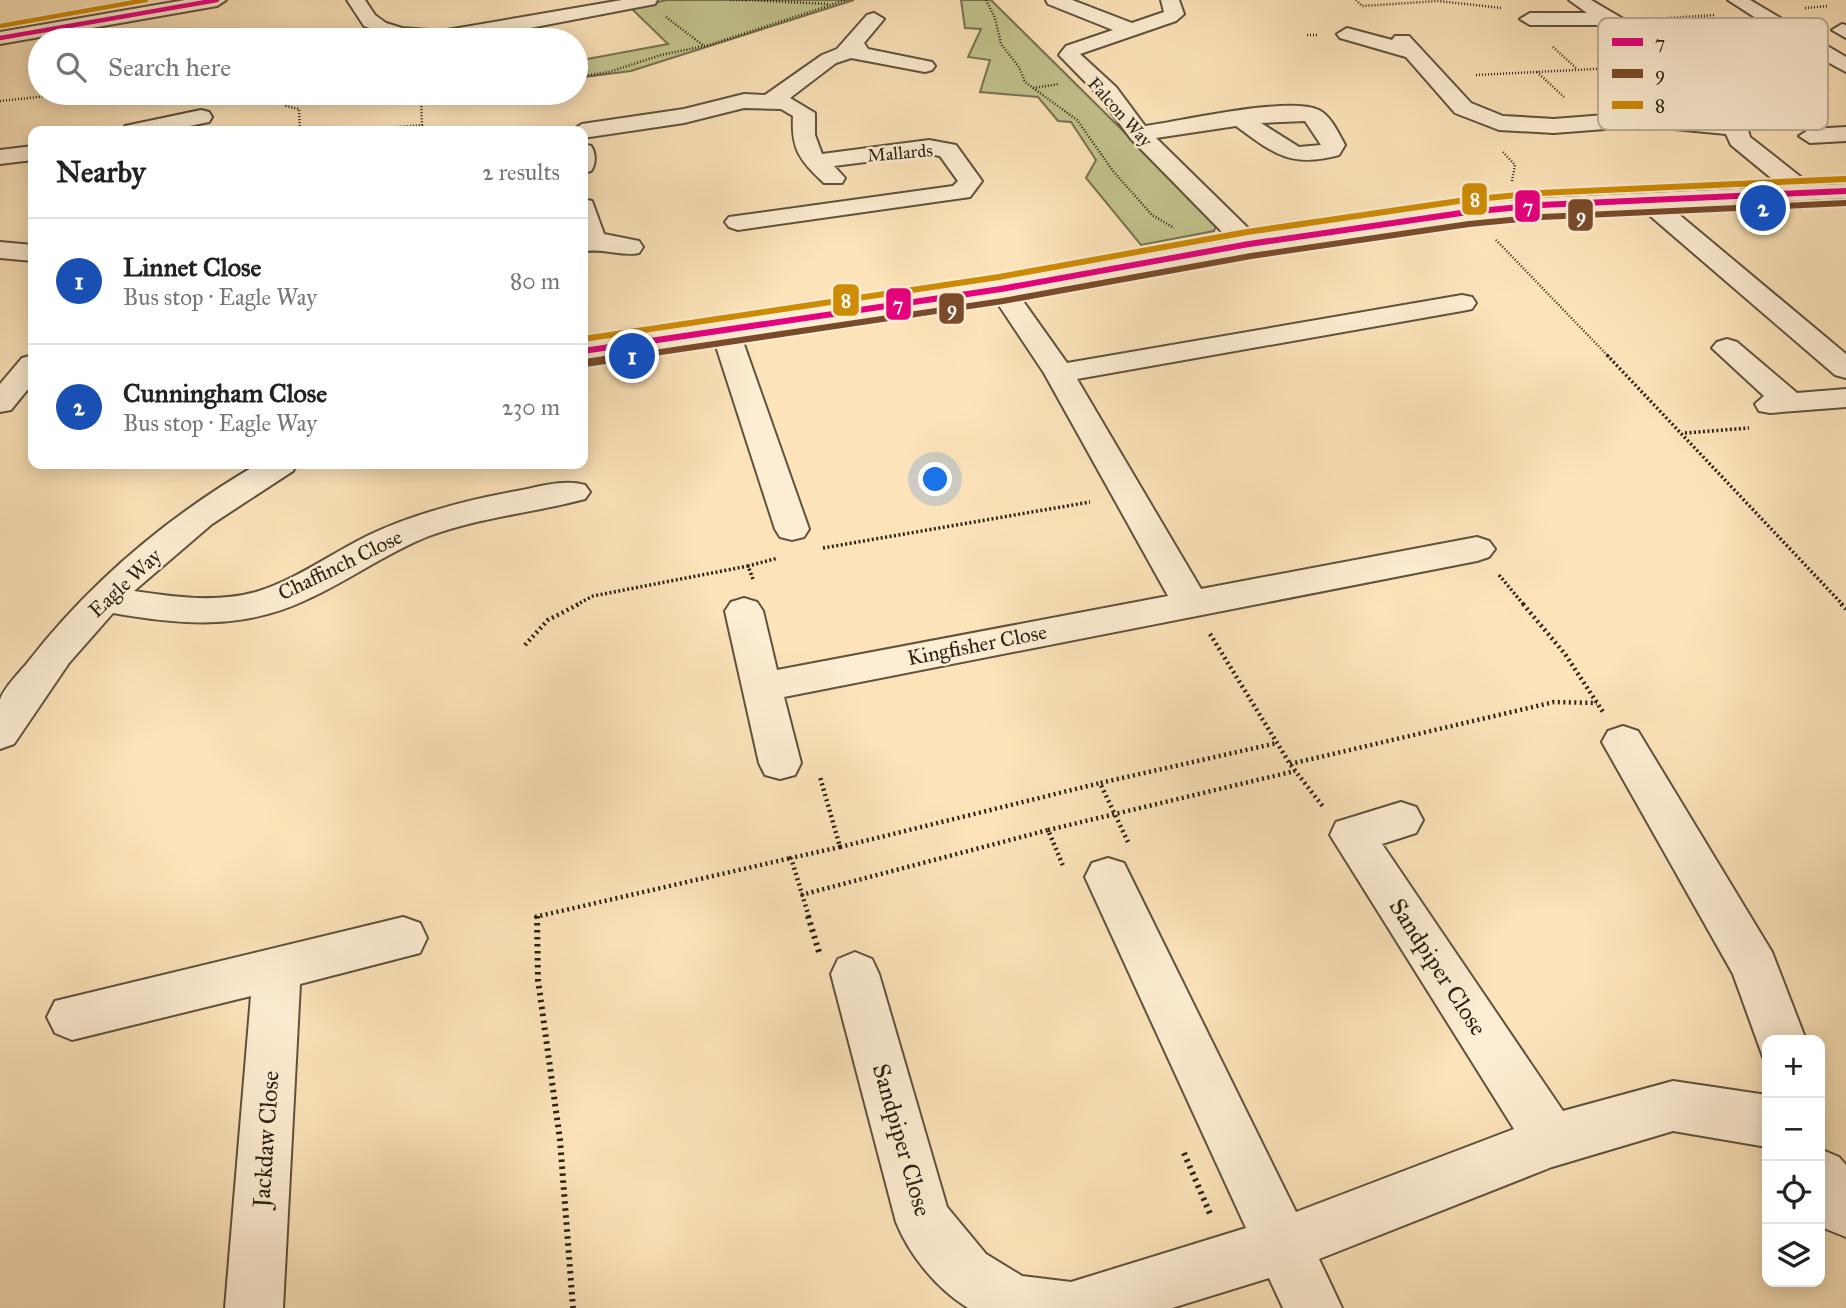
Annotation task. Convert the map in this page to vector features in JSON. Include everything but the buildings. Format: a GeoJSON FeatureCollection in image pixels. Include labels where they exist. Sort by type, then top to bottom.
{"type":"FeatureCollection","features":[{"type":"Feature","properties":{"kind":"street"},"geometry":{"type":"LineString","coordinates":[[48,28],[138,9],[217,0]]}},
{"type":"Feature","properties":{"kind":"street"},"geometry":{"type":"LineString","coordinates":[[357,0],[367,20],[383,28]]}},
{"type":"Feature","properties":{"kind":"street"},"geometry":{"type":"LineString","coordinates":[[524,28],[587,20],[625,2],[648,0]]}},
{"type":"Feature","properties":{"kind":"street"},"geometry":{"type":"LineString","coordinates":[[1055,0],[1129,29]]}},
{"type":"Feature","properties":{"kind":"street"},"geometry":{"type":"LineString","coordinates":[[1578,0],[1604,18]]}},
{"type":"Feature","properties":{"kind":"street"},"geometry":{"type":"LineString","coordinates":[[1745,5],[1778,1]]}},
{"type":"Feature","properties":{"kind":"street"},"geometry":{"type":"LineString","coordinates":[[1745,5],[1768,18]]}},
{"type":"Feature","properties":{"kind":"street"},"geometry":{"type":"LineString","coordinates":[[136,28],[138,9]]}},
{"type":"Feature","properties":{"kind":"street"},"geometry":{"type":"LineString","coordinates":[[470,10],[482,28]]}},
{"type":"Feature","properties":{"kind":"street","name":"Falcon Way"},"geometry":{"type":"LineString","coordinates":[[1176,12],[1073,50],[1069,55],[1108,92],[1139,134],[1249,244]]}},
{"type":"Feature","properties":{"kind":"street"},"geometry":{"type":"LineString","coordinates":[[853,50],[874,19]]}},
{"type":"Feature","properties":{"kind":"street"},"geometry":{"type":"LineString","coordinates":[[1530,19],[1598,19]]}},
{"type":"Feature","properties":{"kind":"street"},"geometry":{"type":"LineString","coordinates":[[0,38],[28,32]]}},
{"type":"Feature","properties":{"kind":"street"},"geometry":{"type":"LineString","coordinates":[[1347,34],[1407,46],[1463,108],[1499,124],[1544,127],[1598,123]]}},
{"type":"Feature","properties":{"kind":"street"},"geometry":{"type":"LineString","coordinates":[[1373,53],[1407,46]]}},
{"type":"Feature","properties":{"kind":"street"},"geometry":{"type":"LineString","coordinates":[[773,100],[829,59],[853,50],[925,66]]}},
{"type":"Feature","properties":{"kind":"street"},"geometry":{"type":"LineString","coordinates":[[588,130],[684,116],[744,101],[773,100],[797,106],[804,113],[802,138],[813,162],[838,183],[849,207]]}},
{"type":"Feature","properties":{"kind":"street"},"geometry":{"type":"LineString","coordinates":[[136,126],[201,117]]}},
{"type":"Feature","properties":{"kind":"street"},"geometry":{"type":"LineString","coordinates":[[1139,134],[1243,120]]}},
{"type":"Feature","properties":{"kind":"street"},"geometry":{"type":"LineString","coordinates":[[1736,130],[1739,140],[1804,192]]}},
{"type":"Feature","properties":{"kind":"street"},"geometry":{"type":"LineString","coordinates":[[1810,136],[1846,134]]}},
{"type":"Feature","properties":{"kind":"street","name":"Mallards"},"geometry":{"type":"LineString","coordinates":[[738,222],[961,192],[970,181],[948,150],[929,147],[813,162]]}},
{"type":"Feature","properties":{"kind":"street"},"geometry":{"type":"LineString","coordinates":[[0,157],[28,154]]}},
{"type":"Feature","properties":{"kind":"street"},"geometry":{"type":"LineString","coordinates":[[588,350],[1001,289],[1249,244],[1468,212],[1846,191]]}},
{"type":"Feature","properties":{"kind":"street"},"geometry":{"type":"LineString","coordinates":[[1647,200],[1846,369]]}},
{"type":"Feature","properties":{"kind":"street"},"geometry":{"type":"LineString","coordinates":[[588,242],[630,247]]}},
{"type":"Feature","properties":{"kind":"street"},"geometry":{"type":"LineString","coordinates":[[0,250],[28,253]]}},
{"type":"Feature","properties":{"kind":"street"},"geometry":{"type":"LineString","coordinates":[[1001,289],[1059,373],[1191,604]]}},
{"type":"Feature","properties":{"kind":"street"},"geometry":{"type":"LineString","coordinates":[[1059,373],[1462,303]]}},
{"type":"Feature","properties":{"kind":"street"},"geometry":{"type":"LineString","coordinates":[[725,330],[795,541]]}},
{"type":"Feature","properties":{"kind":"street"},"geometry":{"type":"LineString","coordinates":[[1727,348],[1780,404],[1846,398]]}},
{"type":"Feature","properties":{"kind":"street"},"geometry":{"type":"LineString","coordinates":[[0,404],[28,370]]}},
{"type":"Feature","properties":{"kind":"street"},"geometry":{"type":"LineString","coordinates":[[0,404],[28,405]]}},
{"type":"Feature","properties":{"kind":"street","name":"Eagle Way"},"geometry":{"type":"LineString","coordinates":[[0,733],[60,646],[106,599],[179,532],[263,469]]}},
{"type":"Feature","properties":{"kind":"street","name":"Chaffinch Close"},"geometry":{"type":"LineString","coordinates":[[106,599],[199,614],[230,610],[291,592],[394,537],[430,523],[502,502],[573,492]]}},
{"type":"Feature","properties":{"kind":"street","name":"Kingfisher Close"},"geometry":{"type":"LineString","coordinates":[[762,687],[1477,548]]}},
{"type":"Feature","properties":{"kind":"street"},"geometry":{"type":"LineString","coordinates":[[744,611],[780,762]]}},
{"type":"Feature","properties":{"kind":"street"},"geometry":{"type":"LineString","coordinates":[[1623,742],[1755,967],[1779,1035]]}},
{"type":"Feature","properties":{"kind":"street"},"geometry":{"type":"LineString","coordinates":[[1352,835],[1401,820]]}},
{"type":"Feature","properties":{"kind":"street","name":"Sandpiper Close"},"geometry":{"type":"LineString","coordinates":[[1352,835],[1552,1141]]}},
{"type":"Feature","properties":{"kind":"street"},"geometry":{"type":"LineString","coordinates":[[1103,868],[1313,1308]]}},
{"type":"Feature","properties":{"kind":"street"},"geometry":{"type":"LineString","coordinates":[[72,1017],[278,970],[403,938]]}},
{"type":"Feature","properties":{"kind":"street","name":"Jackdaw Close"},"geometry":{"type":"LineString","coordinates":[[254,1308],[278,970]]}},
{"type":"Feature","properties":{"kind":"street","name":"Sandpiper Close"},"geometry":{"type":"LineString","coordinates":[[855,974],[924,1222],[966,1274],[1015,1304],[1063,1308]]}},
{"type":"Feature","properties":{"kind":"street"},"geometry":{"type":"LineString","coordinates":[[1079,1308],[1283,1245],[1552,1141],[1673,1106],[1762,1120]]}},
{"type":"Feature","properties":{"kind":"street"},"geometry":{"type":"LineString","coordinates":[[1825,1183],[1846,1209]]}},
{"type":"Feature","properties":{"kind":"path"},"geometry":{"type":"LineString","coordinates":[[730,0],[834,4]]}},
{"type":"Feature","properties":{"kind":"path"},"geometry":{"type":"LineString","coordinates":[[588,75],[704,46],[846,0]]}},
{"type":"Feature","properties":{"kind":"path"},"geometry":{"type":"LineString","coordinates":[[986,0],[995,18],[1001,44],[1019,68],[1025,82],[1077,120],[1113,171],[1152,215],[1181,232]]}},
{"type":"Feature","properties":{"kind":"path"},"geometry":{"type":"LineString","coordinates":[[1356,0],[1362,6],[1445,1],[1512,8]]}},
{"type":"Feature","properties":{"kind":"path"},"geometry":{"type":"LineString","coordinates":[[1666,18],[1745,5]]}},
{"type":"Feature","properties":{"kind":"path"},"geometry":{"type":"LineString","coordinates":[[665,16],[704,46]]}},
{"type":"Feature","properties":{"kind":"path"},"geometry":{"type":"LineString","coordinates":[[1436,78],[1598,68]]}},
{"type":"Feature","properties":{"kind":"path"},"geometry":{"type":"LineString","coordinates":[[1828,89],[1832,89]]}},
{"type":"Feature","properties":{"kind":"path"},"geometry":{"type":"LineString","coordinates":[[0,101],[28,98]]}},
{"type":"Feature","properties":{"kind":"path"},"geometry":{"type":"LineString","coordinates":[[286,105],[299,109],[300,126]]}},
{"type":"Feature","properties":{"kind":"path"},"geometry":{"type":"LineString","coordinates":[[410,126],[422,125],[421,105]]}},
{"type":"Feature","properties":{"kind":"path"},"geometry":{"type":"LineString","coordinates":[[1499,124],[1488,135],[1515,165],[1504,209]]}},
{"type":"Feature","properties":{"kind":"path"},"geometry":{"type":"LineString","coordinates":[[1468,212],[1590,334],[1846,609]]}},
{"type":"Feature","properties":{"kind":"path"},"geometry":{"type":"LineString","coordinates":[[525,645],[548,620],[593,596],[748,566],[795,541],[1129,495]]}},
{"type":"Feature","properties":{"kind":"path"},"geometry":{"type":"LineString","coordinates":[[1477,548],[1565,654],[1623,742]]}},
{"type":"Feature","properties":{"kind":"path"},"geometry":{"type":"LineString","coordinates":[[744,611],[762,606],[748,566]]}},
{"type":"Feature","properties":{"kind":"path"},"geometry":{"type":"LineString","coordinates":[[1191,604],[1290,764],[1318,802],[1352,835]]}},
{"type":"Feature","properties":{"kind":"path"},"geometry":{"type":"LineString","coordinates":[[1290,764],[1553,702],[1597,702]]}},
{"type":"Feature","properties":{"kind":"path"},"geometry":{"type":"LineString","coordinates":[[573,1308],[560,1140],[538,980],[535,916],[1277,743]]}},
{"type":"Feature","properties":{"kind":"path"},"geometry":{"type":"LineString","coordinates":[[780,762],[813,755],[840,847]]}},
{"type":"Feature","properties":{"kind":"path"},"geometry":{"type":"LineString","coordinates":[[801,895],[1048,830],[1295,771]]}},
{"type":"Feature","properties":{"kind":"path"},"geometry":{"type":"LineString","coordinates":[[1048,830],[1103,868],[1115,814],[1100,783]]}},
{"type":"Feature","properties":{"kind":"path"},"geometry":{"type":"LineString","coordinates":[[791,858],[828,980],[855,974]]}},
{"type":"Feature","properties":{"kind":"path"},"geometry":{"type":"LineString","coordinates":[[1179,1141],[1212,1218]]}},
{"type":"Feature","properties":{"kind":"green space"},"geometry":{"type":"Polygon","coordinates":[[[667,0],[854,0],[631,71],[588,76],[588,59],[668,44],[631,8],[667,0]]]}},
{"type":"Feature","properties":{"kind":"green space"},"geometry":{"type":"Polygon","coordinates":[[[961,0],[991,0],[1211,218],[1216,226],[1214,231],[1141,245],[1086,178],[1096,160],[1071,122],[1058,121],[1038,97],[980,92],[990,60],[968,57],[981,29],[965,28],[961,0]]]}},
{"type":"Feature","properties":{"kind":"transit line","name":"8"},"geometry":{"type":"LineString","coordinates":[[0,26],[146,0]]}},
{"type":"Feature","properties":{"kind":"transit line","name":"7"},"geometry":{"type":"LineString","coordinates":[[57,28],[217,0]]}},
{"type":"Feature","properties":{"kind":"transit line","name":"7"},"geometry":{"type":"LineString","coordinates":[[0,38],[28,33]]}},
{"type":"Feature","properties":{"kind":"transit line","name":"8"},"geometry":{"type":"LineString","coordinates":[[588,338],[999,277],[1247,232],[1466,200],[1540,193],[1845,179]]}},
{"type":"Feature","properties":{"kind":"transit line","name":"7"},"geometry":{"type":"LineString","coordinates":[[588,350],[1001,289],[1249,244],[1468,212],[1541,205],[1846,191]]}},
{"type":"Feature","properties":{"kind":"transit line","name":"9"},"geometry":{"type":"LineString","coordinates":[[588,363],[1003,301],[1251,256],[1469,224],[1542,217],[1846,203]]}},
{"type":"Feature","properties":{"kind":"place","name":"Cunningham Close"},"geometry":{"type":"Point","coordinates":[1763,208]}},
{"type":"Feature","properties":{"kind":"place","name":"Linnet Close"},"geometry":{"type":"Point","coordinates":[632,356]}}]}
